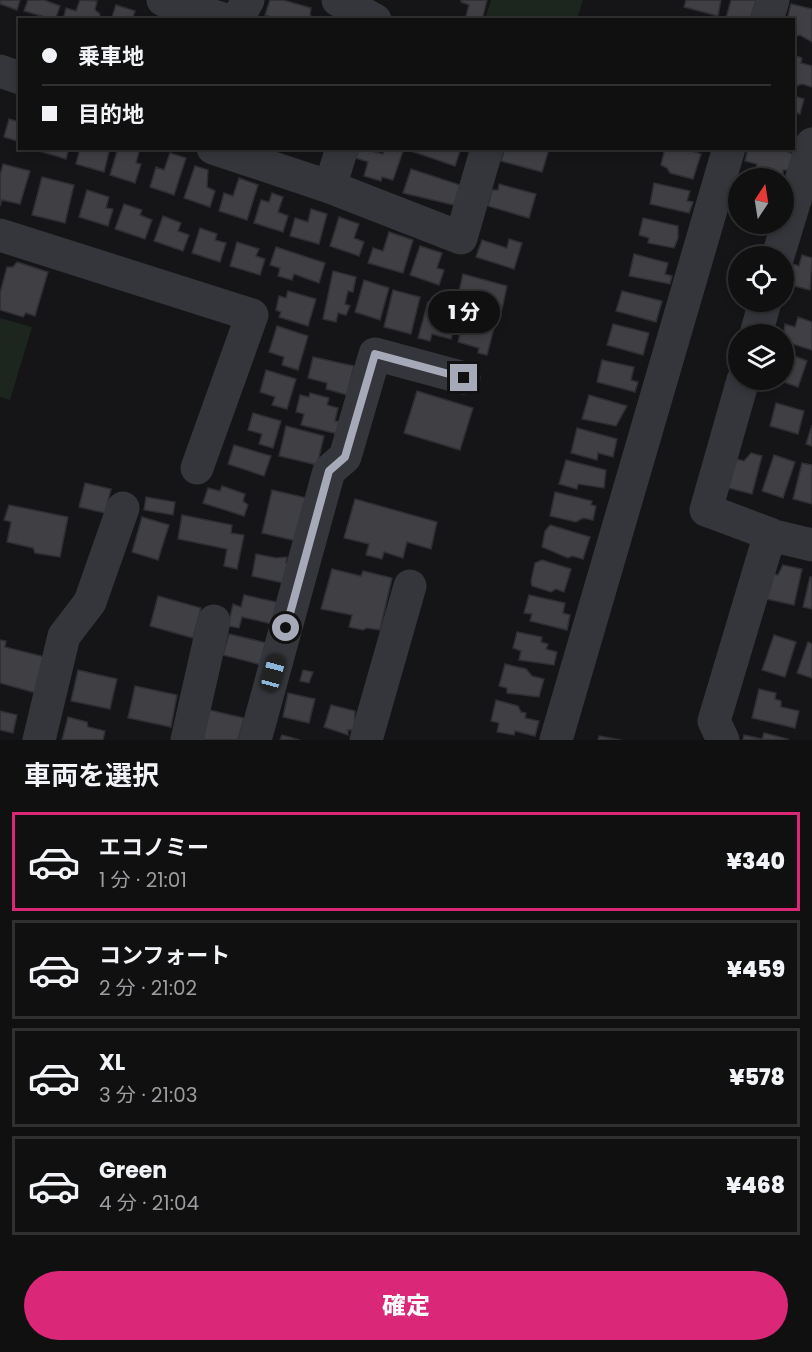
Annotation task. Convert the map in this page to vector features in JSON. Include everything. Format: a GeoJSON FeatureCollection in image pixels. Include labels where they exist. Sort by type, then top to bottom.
{"type":"FeatureCollection","features":[{"type":"Feature","properties":{"kind":"street"},"geometry":{"type":"LineString","coordinates":[[163,0],[220,18]]}},
{"type":"Feature","properties":{"kind":"street"},"geometry":{"type":"LineString","coordinates":[[238,18],[248,0]]}},
{"type":"Feature","properties":{"kind":"street"},"geometry":{"type":"LineString","coordinates":[[338,0],[371,18]]}},
{"type":"Feature","properties":{"kind":"street"},"geometry":{"type":"LineString","coordinates":[[768,18],[772,0]]}},
{"type":"Feature","properties":{"kind":"street"},"geometry":{"type":"LineString","coordinates":[[0,71],[18,77]]}},
{"type":"Feature","properties":{"kind":"street"},"geometry":{"type":"LineString","coordinates":[[784,246],[801,218],[812,144]]}},
{"type":"Feature","properties":{"kind":"street"},"geometry":{"type":"LineString","coordinates":[[219,150],[330,187],[461,238],[486,150]]}},
{"type":"Feature","properties":{"kind":"street"},"geometry":{"type":"LineString","coordinates":[[330,187],[341,150]]}},
{"type":"Feature","properties":{"kind":"street"},"geometry":{"type":"LineString","coordinates":[[556,740],[728,150]]}},
{"type":"Feature","properties":{"kind":"street"},"geometry":{"type":"LineString","coordinates":[[0,234],[252,315],[197,468]]}},
{"type":"Feature","properties":{"kind":"street"},"geometry":{"type":"LineString","coordinates":[[255,740],[329,471],[345,457],[375,354],[464,378]]}},
{"type":"Feature","properties":{"kind":"street"},"geometry":{"type":"LineString","coordinates":[[740,390],[706,510],[770,535],[812,545]]}},
{"type":"Feature","properties":{"kind":"street"},"geometry":{"type":"LineString","coordinates":[[39,740],[64,636],[90,602],[123,508]]}},
{"type":"Feature","properties":{"kind":"street"},"geometry":{"type":"LineString","coordinates":[[723,740],[714,721],[770,535]]}},
{"type":"Feature","properties":{"kind":"street"},"geometry":{"type":"LineString","coordinates":[[366,740],[410,586]]}},
{"type":"Feature","properties":{"kind":"street"},"geometry":{"type":"LineString","coordinates":[[188,740],[214,621]]}},
{"type":"Feature","properties":{"kind":"shaded area"},"geometry":{"type":"Polygon","coordinates":[[[491,0],[583,0],[577,18],[485,18],[491,0]]]}},
{"type":"Feature","properties":{"kind":"shaded area"},"geometry":{"type":"Polygon","coordinates":[[[0,318],[32,327],[10,400],[0,397],[0,318]]]}},
{"type":"Feature","properties":{"kind":"building"},"geometry":{"type":"Polygon","coordinates":[[[0,0],[20,0],[17,10],[0,4],[0,0]]]}},
{"type":"Feature","properties":{"kind":"building"},"geometry":{"type":"Polygon","coordinates":[[[28,0],[44,0],[60,6],[56,18],[24,11],[28,0]]]}},
{"type":"Feature","properties":{"kind":"building"},"geometry":{"type":"Polygon","coordinates":[[[80,0],[97,1],[95,10],[100,14],[99,18],[64,18],[66,8],[76,11],[80,0]]]}},
{"type":"Feature","properties":{"kind":"building"},"geometry":{"type":"Polygon","coordinates":[[[270,0],[283,0],[311,8],[310,15],[314,18],[274,18],[265,15],[270,0]]]}},
{"type":"Feature","properties":{"kind":"building"},"geometry":{"type":"Polygon","coordinates":[[[461,0],[487,0],[482,18],[466,18],[469,5],[461,0]]]}},
{"type":"Feature","properties":{"kind":"building"},"geometry":{"type":"Polygon","coordinates":[[[686,0],[721,0],[718,16],[684,7],[686,0]]]}},
{"type":"Feature","properties":{"kind":"building"},"geometry":{"type":"Polygon","coordinates":[[[731,0],[756,0],[751,18],[726,18],[731,0]]]}},
{"type":"Feature","properties":{"kind":"building"},"geometry":{"type":"Polygon","coordinates":[[[791,4],[812,9],[812,42],[800,35],[795,37],[795,18],[788,18],[791,4]]]}},
{"type":"Feature","properties":{"kind":"building"},"geometry":{"type":"Polygon","coordinates":[[[116,5],[135,11],[133,18],[112,18],[116,5]]]}},
{"type":"Feature","properties":{"kind":"building"},"geometry":{"type":"Polygon","coordinates":[[[795,55],[802,58],[801,63],[812,66],[812,87],[802,84],[795,87],[795,55]]]}},
{"type":"Feature","properties":{"kind":"building"},"geometry":{"type":"Polygon","coordinates":[[[795,96],[804,99],[800,114],[795,112],[795,96]]]}},
{"type":"Feature","properties":{"kind":"building"},"geometry":{"type":"Polygon","coordinates":[[[9,119],[18,121],[18,141],[4,137],[9,119]]]}},
{"type":"Feature","properties":{"kind":"building"},"geometry":{"type":"Polygon","coordinates":[[[39,150],[68,150],[66,159],[39,150]]]}},
{"type":"Feature","properties":{"kind":"building"},"geometry":{"type":"Polygon","coordinates":[[[80,150],[110,150],[104,172],[76,164],[80,150]]]}},
{"type":"Feature","properties":{"kind":"building"},"geometry":{"type":"Polygon","coordinates":[[[117,150],[139,150],[136,163],[141,164],[135,183],[110,175],[117,150]]]}},
{"type":"Feature","properties":{"kind":"building"},"geometry":{"type":"Polygon","coordinates":[[[358,150],[383,154],[384,150],[403,151],[393,180],[382,177],[381,181],[364,176],[368,162],[356,158],[358,150]]]}},
{"type":"Feature","properties":{"kind":"building"},"geometry":{"type":"Polygon","coordinates":[[[411,150],[460,150],[455,166],[411,150]]]}},
{"type":"Feature","properties":{"kind":"building"},"geometry":{"type":"Polygon","coordinates":[[[504,150],[549,150],[542,172],[501,161],[504,150]]]}},
{"type":"Feature","properties":{"kind":"building"},"geometry":{"type":"Polygon","coordinates":[[[665,150],[689,150],[701,154],[693,179],[670,173],[661,165],[665,150]]]}},
{"type":"Feature","properties":{"kind":"building"},"geometry":{"type":"Polygon","coordinates":[[[748,150],[783,150],[793,154],[789,168],[756,168],[757,164],[745,161],[748,150]]]}},
{"type":"Feature","properties":{"kind":"building"},"geometry":{"type":"Polygon","coordinates":[[[170,153],[186,158],[174,195],[150,187],[156,167],[164,170],[170,153]]]}},
{"type":"Feature","properties":{"kind":"building"},"geometry":{"type":"Polygon","coordinates":[[[3,164],[30,171],[20,204],[2,200],[0,206],[0,175],[3,164]]]}},
{"type":"Feature","properties":{"kind":"building"},"geometry":{"type":"Polygon","coordinates":[[[195,166],[208,170],[207,187],[215,191],[210,207],[184,198],[195,166]]]}},
{"type":"Feature","properties":{"kind":"building"},"geometry":{"type":"Polygon","coordinates":[[[411,169],[460,185],[454,205],[403,193],[411,169]]]}},
{"type":"Feature","properties":{"kind":"building"},"geometry":{"type":"Polygon","coordinates":[[[42,177],[74,185],[65,223],[32,215],[42,177]]]}},
{"type":"Feature","properties":{"kind":"building"},"geometry":{"type":"Polygon","coordinates":[[[239,178],[258,185],[247,220],[219,211],[224,193],[233,196],[239,178]]]}},
{"type":"Feature","properties":{"kind":"building"},"geometry":{"type":"Polygon","coordinates":[[[654,183],[690,191],[687,201],[693,202],[689,213],[650,204],[654,183]]]}},
{"type":"Feature","properties":{"kind":"building"},"geometry":{"type":"Polygon","coordinates":[[[499,184],[536,194],[529,218],[488,206],[492,190],[498,190],[499,184]]]}},
{"type":"Feature","properties":{"kind":"building"},"geometry":{"type":"Polygon","coordinates":[[[87,190],[109,197],[106,208],[113,209],[108,226],[79,217],[87,190]]]}},
{"type":"Feature","properties":{"kind":"building"},"geometry":{"type":"Polygon","coordinates":[[[272,193],[283,197],[278,212],[288,216],[283,232],[254,223],[261,200],[269,202],[272,193]]]}},
{"type":"Feature","properties":{"kind":"building"},"geometry":{"type":"Polygon","coordinates":[[[124,204],[142,210],[140,215],[152,220],[145,239],[115,229],[124,204]]]}},
{"type":"Feature","properties":{"kind":"building"},"geometry":{"type":"Polygon","coordinates":[[[311,209],[327,214],[319,244],[290,236],[295,218],[308,222],[311,209]]]}},
{"type":"Feature","properties":{"kind":"building"},"geometry":{"type":"Polygon","coordinates":[[[163,216],[181,223],[178,231],[189,235],[183,251],[154,241],[163,216]]]}},
{"type":"Feature","properties":{"kind":"building"},"geometry":{"type":"Polygon","coordinates":[[[339,217],[359,224],[354,238],[364,242],[359,256],[330,246],[339,217]]]}},
{"type":"Feature","properties":{"kind":"building"},"geometry":{"type":"Polygon","coordinates":[[[643,218],[678,226],[678,238],[674,248],[648,243],[649,238],[639,235],[643,218]]]}},
{"type":"Feature","properties":{"kind":"building"},"geometry":{"type":"Polygon","coordinates":[[[200,228],[217,234],[215,240],[226,243],[220,262],[192,253],[200,228]]]}},
{"type":"Feature","properties":{"kind":"building"},"geometry":{"type":"Polygon","coordinates":[[[389,232],[413,240],[403,273],[368,263],[373,248],[383,251],[389,232]]]}},
{"type":"Feature","properties":{"kind":"building"},"geometry":{"type":"Polygon","coordinates":[[[509,239],[522,243],[514,269],[476,257],[482,240],[507,248],[509,239]]]}},
{"type":"Feature","properties":{"kind":"building"},"geometry":{"type":"Polygon","coordinates":[[[237,242],[259,249],[256,256],[265,259],[260,275],[230,266],[237,242]]]}},
{"type":"Feature","properties":{"kind":"building"},"geometry":{"type":"Polygon","coordinates":[[[420,246],[442,253],[437,268],[444,270],[439,285],[410,275],[420,246]]]}},
{"type":"Feature","properties":{"kind":"building"},"geometry":{"type":"Polygon","coordinates":[[[276,247],[325,263],[319,283],[294,274],[292,280],[278,276],[280,268],[270,265],[276,247]]]}},
{"type":"Feature","properties":{"kind":"building"},"geometry":{"type":"Polygon","coordinates":[[[634,254],[668,263],[665,274],[672,276],[670,284],[629,276],[634,254]]]}},
{"type":"Feature","properties":{"kind":"building"},"geometry":{"type":"Polygon","coordinates":[[[802,255],[812,258],[810,290],[794,286],[794,264],[799,266],[802,255]]]}},
{"type":"Feature","properties":{"kind":"building"},"geometry":{"type":"Polygon","coordinates":[[[17,262],[48,272],[35,316],[26,313],[23,317],[0,310],[0,293],[7,267],[13,267],[17,262]]]}},
{"type":"Feature","properties":{"kind":"building"},"geometry":{"type":"Polygon","coordinates":[[[333,271],[356,277],[353,292],[348,291],[345,304],[350,306],[346,315],[338,313],[336,322],[323,319],[333,271]]]}},
{"type":"Feature","properties":{"kind":"building"},"geometry":{"type":"Polygon","coordinates":[[[463,274],[507,286],[502,309],[458,296],[463,274]]]}},
{"type":"Feature","properties":{"kind":"building"},"geometry":{"type":"Polygon","coordinates":[[[364,280],[389,288],[380,320],[355,312],[364,280]]]}},
{"type":"Feature","properties":{"kind":"building"},"geometry":{"type":"Polygon","coordinates":[[[393,290],[420,297],[411,334],[384,327],[393,290]]]}},
{"type":"Feature","properties":{"kind":"building"},"geometry":{"type":"Polygon","coordinates":[[[288,291],[316,299],[308,326],[279,317],[281,312],[276,310],[279,296],[286,298],[288,291]]]}},
{"type":"Feature","properties":{"kind":"building"},"geometry":{"type":"Polygon","coordinates":[[[622,291],[662,301],[656,322],[616,311],[622,291]]]}},
{"type":"Feature","properties":{"kind":"building"},"geometry":{"type":"Polygon","coordinates":[[[428,302],[459,310],[451,339],[432,334],[430,341],[418,338],[428,302]]]}},
{"type":"Feature","properties":{"kind":"building"},"geometry":{"type":"Polygon","coordinates":[[[466,312],[496,320],[487,355],[478,353],[479,348],[458,342],[466,312]]]}},
{"type":"Feature","properties":{"kind":"building"},"geometry":{"type":"Polygon","coordinates":[[[798,317],[812,322],[812,350],[794,344],[798,317]]]}},
{"type":"Feature","properties":{"kind":"building"},"geometry":{"type":"Polygon","coordinates":[[[613,324],[649,333],[643,355],[607,345],[613,324]]]}},
{"type":"Feature","properties":{"kind":"building"},"geometry":{"type":"Polygon","coordinates":[[[277,326],[308,336],[298,370],[282,365],[284,357],[269,352],[277,326]]]}},
{"type":"Feature","properties":{"kind":"building"},"geometry":{"type":"Polygon","coordinates":[[[794,356],[807,361],[798,387],[794,386],[794,356]]]}},
{"type":"Feature","properties":{"kind":"building"},"geometry":{"type":"Polygon","coordinates":[[[313,357],[354,366],[347,395],[326,389],[327,383],[308,378],[313,357]]]}},
{"type":"Feature","properties":{"kind":"building"},"geometry":{"type":"Polygon","coordinates":[[[602,360],[634,367],[631,380],[638,382],[635,392],[597,382],[602,360]]]}},
{"type":"Feature","properties":{"kind":"building"},"geometry":{"type":"Polygon","coordinates":[[[266,370],[296,379],[287,409],[272,405],[275,397],[260,392],[266,370]]]}},
{"type":"Feature","properties":{"kind":"building"},"geometry":{"type":"Polygon","coordinates":[[[417,391],[473,408],[460,450],[404,433],[417,391]]]}},
{"type":"Feature","properties":{"kind":"building"},"geometry":{"type":"Polygon","coordinates":[[[310,393],[329,398],[327,405],[338,408],[335,421],[341,422],[338,434],[301,425],[304,414],[296,412],[300,395],[309,397],[310,393]]]}},
{"type":"Feature","properties":{"kind":"building"},"geometry":{"type":"Polygon","coordinates":[[[589,395],[627,406],[616,426],[582,419],[589,395]]]}},
{"type":"Feature","properties":{"kind":"building"},"geometry":{"type":"Polygon","coordinates":[[[776,403],[804,411],[798,434],[770,426],[776,403]]]}},
{"type":"Feature","properties":{"kind":"building"},"geometry":{"type":"Polygon","coordinates":[[[253,413],[281,421],[273,448],[259,444],[262,434],[248,430],[253,413]]]}},
{"type":"Feature","properties":{"kind":"building"},"geometry":{"type":"Polygon","coordinates":[[[812,425],[812,446],[806,444],[812,425]]]}},
{"type":"Feature","properties":{"kind":"building"},"geometry":{"type":"Polygon","coordinates":[[[286,426],[324,436],[317,465],[279,456],[286,426]]]}},
{"type":"Feature","properties":{"kind":"building"},"geometry":{"type":"Polygon","coordinates":[[[577,428],[617,439],[613,457],[598,453],[597,460],[571,453],[577,428]]]}},
{"type":"Feature","properties":{"kind":"building"},"geometry":{"type":"Polygon","coordinates":[[[234,445],[271,456],[264,476],[228,464],[234,445]]]}},
{"type":"Feature","properties":{"kind":"building"},"geometry":{"type":"Polygon","coordinates":[[[751,453],[762,456],[752,494],[721,486],[729,457],[744,461],[751,453]]]}},
{"type":"Feature","properties":{"kind":"building"},"geometry":{"type":"Polygon","coordinates":[[[774,455],[795,462],[783,498],[762,491],[774,455]]]}},
{"type":"Feature","properties":{"kind":"building"},"geometry":{"type":"Polygon","coordinates":[[[566,460],[606,470],[604,488],[578,484],[577,489],[559,484],[566,460]]]}},
{"type":"Feature","properties":{"kind":"building"},"geometry":{"type":"Polygon","coordinates":[[[802,463],[812,465],[812,504],[793,499],[802,463]]]}},
{"type":"Feature","properties":{"kind":"building"},"geometry":{"type":"Polygon","coordinates":[[[85,483],[111,489],[105,513],[79,507],[85,483]]]}},
{"type":"Feature","properties":{"kind":"building"},"geometry":{"type":"Polygon","coordinates":[[[222,486],[245,494],[243,501],[248,505],[244,516],[203,503],[208,488],[220,491],[222,486]]]}},
{"type":"Feature","properties":{"kind":"building"},"geometry":{"type":"Polygon","coordinates":[[[272,490],[307,498],[297,541],[262,533],[272,490]]]}},
{"type":"Feature","properties":{"kind":"building"},"geometry":{"type":"Polygon","coordinates":[[[555,492],[592,501],[591,505],[596,506],[593,520],[583,518],[576,522],[550,516],[555,492]]]}},
{"type":"Feature","properties":{"kind":"building"},"geometry":{"type":"Polygon","coordinates":[[[146,497],[175,502],[173,515],[144,510],[146,497]]]}},
{"type":"Feature","properties":{"kind":"building"},"geometry":{"type":"Polygon","coordinates":[[[355,499],[437,522],[431,549],[407,542],[403,558],[384,552],[382,559],[366,555],[369,544],[344,538],[355,499]]]}},
{"type":"Feature","properties":{"kind":"building"},"geometry":{"type":"Polygon","coordinates":[[[9,505],[68,517],[60,557],[35,553],[33,548],[7,542],[11,522],[4,520],[9,505]]]}},
{"type":"Feature","properties":{"kind":"building"},"geometry":{"type":"Polygon","coordinates":[[[182,515],[232,525],[231,533],[244,535],[237,569],[224,566],[227,549],[178,539],[182,515]]]}},
{"type":"Feature","properties":{"kind":"building"},"geometry":{"type":"Polygon","coordinates":[[[142,517],[169,525],[158,560],[132,552],[142,517]]]}},
{"type":"Feature","properties":{"kind":"building"},"geometry":{"type":"Polygon","coordinates":[[[550,525],[590,537],[583,559],[572,556],[568,558],[542,547],[545,531],[550,525]]]}},
{"type":"Feature","properties":{"kind":"building"},"geometry":{"type":"Polygon","coordinates":[[[256,554],[276,558],[287,557],[286,563],[292,564],[288,584],[252,576],[256,554]]]}},
{"type":"Feature","properties":{"kind":"building"},"geometry":{"type":"Polygon","coordinates":[[[542,560],[571,569],[564,592],[556,589],[551,592],[532,586],[535,563],[542,560]]]}},
{"type":"Feature","properties":{"kind":"building"},"geometry":{"type":"Polygon","coordinates":[[[783,565],[802,569],[794,605],[762,598],[767,573],[778,575],[783,565]]]}},
{"type":"Feature","properties":{"kind":"building"},"geometry":{"type":"Polygon","coordinates":[[[332,569],[361,576],[363,571],[392,578],[380,630],[349,627],[352,615],[321,609],[332,569]]]}},
{"type":"Feature","properties":{"kind":"building"},"geometry":{"type":"Polygon","coordinates":[[[810,577],[812,577],[812,609],[803,607],[810,577]]]}},
{"type":"Feature","properties":{"kind":"building"},"geometry":{"type":"Polygon","coordinates":[[[244,595],[281,603],[276,625],[242,617],[239,628],[228,626],[233,604],[241,607],[244,595]]]}},
{"type":"Feature","properties":{"kind":"building"},"geometry":{"type":"Polygon","coordinates":[[[529,595],[565,603],[563,613],[570,615],[567,630],[530,621],[532,614],[524,613],[529,595]]]}},
{"type":"Feature","properties":{"kind":"building"},"geometry":{"type":"Polygon","coordinates":[[[158,596],[201,608],[193,638],[150,626],[158,596]]]}},
{"type":"Feature","properties":{"kind":"building"},"geometry":{"type":"Polygon","coordinates":[[[517,632],[542,637],[541,642],[548,644],[546,649],[557,652],[554,665],[519,660],[521,651],[513,648],[517,632]]]}},
{"type":"Feature","properties":{"kind":"building"},"geometry":{"type":"Polygon","coordinates":[[[229,634],[267,643],[262,665],[223,655],[229,634]]]}},
{"type":"Feature","properties":{"kind":"building"},"geometry":{"type":"Polygon","coordinates":[[[774,635],[796,642],[785,677],[762,670],[774,635]]]}},
{"type":"Feature","properties":{"kind":"building"},"geometry":{"type":"Polygon","coordinates":[[[0,640],[6,641],[5,647],[45,657],[36,693],[0,683],[0,640]]]}},
{"type":"Feature","properties":{"kind":"building"},"geometry":{"type":"Polygon","coordinates":[[[808,642],[812,644],[812,678],[797,673],[808,642]]]}},
{"type":"Feature","properties":{"kind":"building"},"geometry":{"type":"Polygon","coordinates":[[[505,664],[526,669],[532,676],[544,679],[539,697],[507,693],[507,688],[499,686],[505,664]]]}},
{"type":"Feature","properties":{"kind":"building"},"geometry":{"type":"Polygon","coordinates":[[[78,670],[117,679],[110,709],[71,701],[78,670]]]}},
{"type":"Feature","properties":{"kind":"building"},"geometry":{"type":"Polygon","coordinates":[[[303,670],[313,672],[309,683],[300,681],[303,670]]]}},
{"type":"Feature","properties":{"kind":"building"},"geometry":{"type":"Polygon","coordinates":[[[135,686],[177,695],[171,727],[128,718],[135,686]]]}},
{"type":"Feature","properties":{"kind":"building"},"geometry":{"type":"Polygon","coordinates":[[[759,689],[776,693],[775,699],[781,701],[781,707],[799,711],[795,728],[752,718],[759,689]]]}},
{"type":"Feature","properties":{"kind":"building"},"geometry":{"type":"Polygon","coordinates":[[[288,693],[315,699],[309,723],[283,717],[288,693]]]}},
{"type":"Feature","properties":{"kind":"building"},"geometry":{"type":"Polygon","coordinates":[[[496,700],[518,706],[521,712],[526,713],[525,718],[539,721],[535,736],[515,731],[514,735],[497,732],[499,723],[491,721],[496,700]]]}},
{"type":"Feature","properties":{"kind":"building"},"geometry":{"type":"Polygon","coordinates":[[[331,705],[355,711],[354,730],[348,730],[348,735],[324,727],[331,705]]]}},
{"type":"Feature","properties":{"kind":"building"},"geometry":{"type":"Polygon","coordinates":[[[209,710],[244,718],[238,740],[202,740],[209,710]]]}},
{"type":"Feature","properties":{"kind":"building"},"geometry":{"type":"Polygon","coordinates":[[[0,711],[17,715],[13,733],[0,730],[0,711]]]}},
{"type":"Feature","properties":{"kind":"building"},"geometry":{"type":"Polygon","coordinates":[[[68,717],[87,722],[88,727],[105,731],[103,740],[62,740],[68,717]]]}},
{"type":"Feature","properties":{"kind":"building"},"geometry":{"type":"Polygon","coordinates":[[[764,733],[788,740],[743,740],[744,735],[762,739],[764,733]]]}},
{"type":"Feature","properties":{"kind":"building"},"geometry":{"type":"Polygon","coordinates":[[[282,735],[300,740],[280,740],[282,735]]]}},
{"type":"Feature","properties":{"kind":"building"},"geometry":{"type":"Polygon","coordinates":[[[599,736],[621,740],[598,740],[599,736]]]}},
{"type":"Feature","properties":{"kind":"route"},"geometry":{"type":"LineString","coordinates":[[286,628],[329,471],[345,457],[375,354],[464,378]]}}]}
